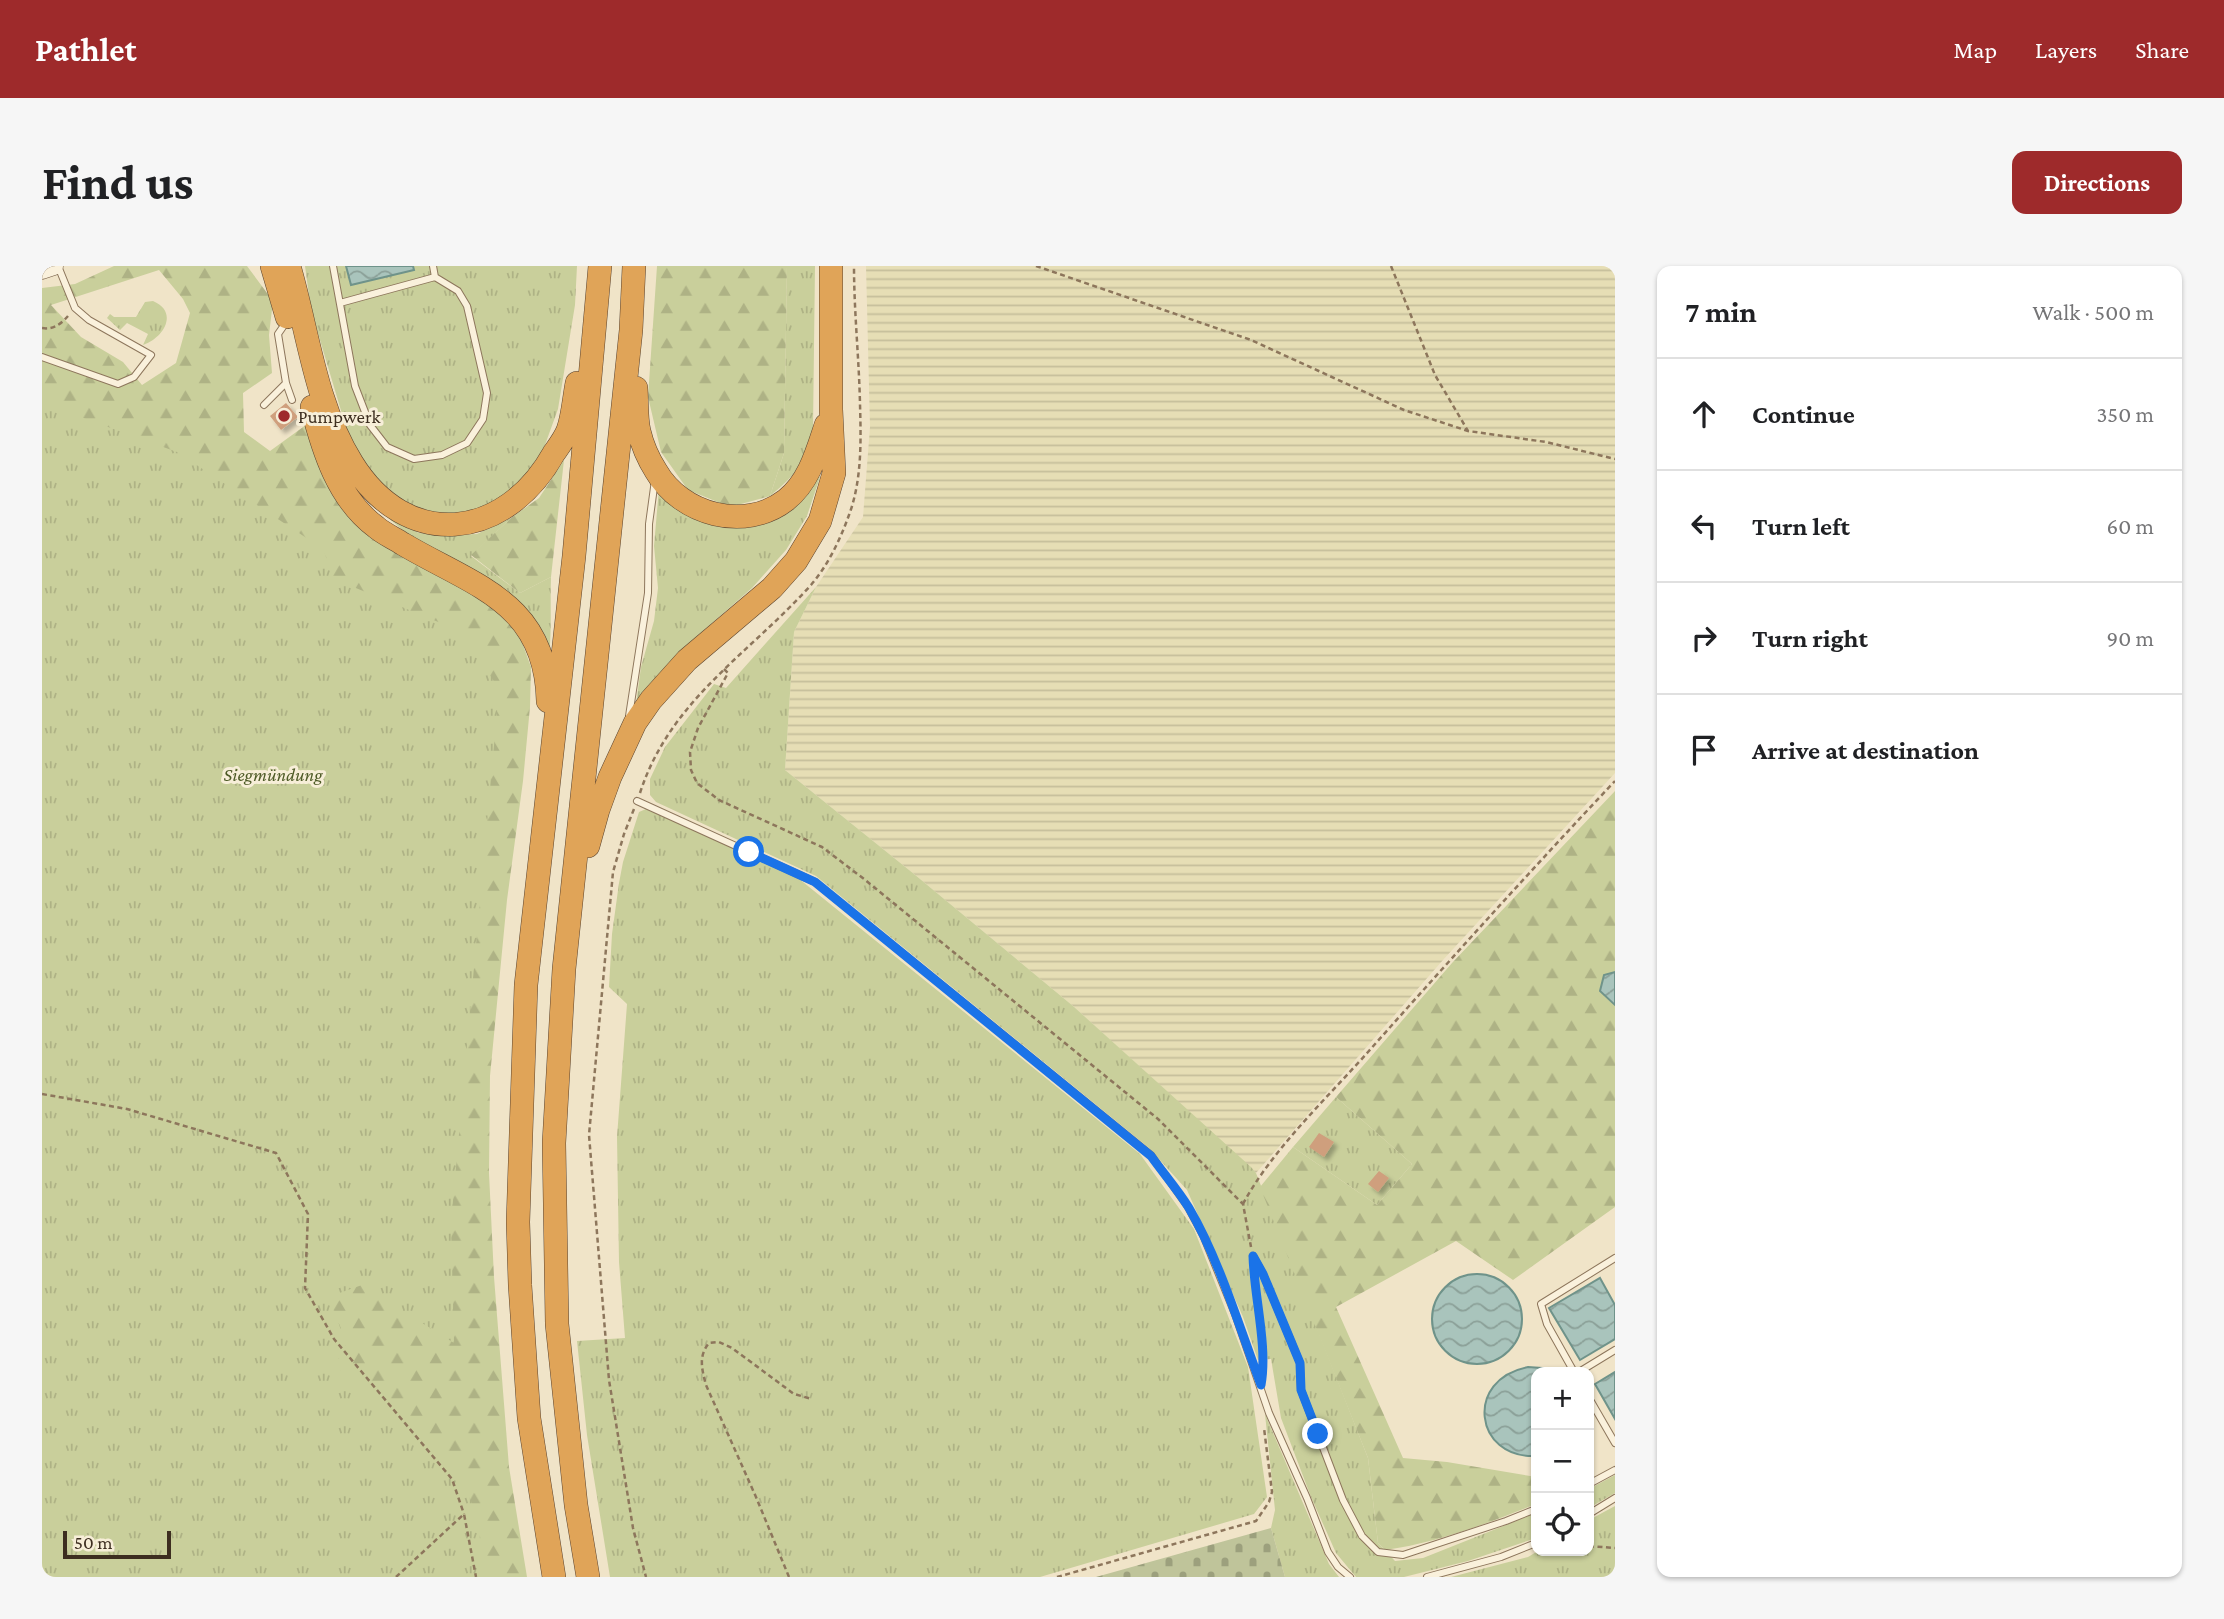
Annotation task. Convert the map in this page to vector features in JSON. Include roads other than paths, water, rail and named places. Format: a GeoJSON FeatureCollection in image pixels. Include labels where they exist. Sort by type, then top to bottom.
{"type":"FeatureCollection","features":[{"type":"Feature","properties":{"kind":"highway"},"geometry":{"type":"LineString","coordinates":[[272,266],[317,427],[331,467],[354,506],[376,527],[497,596],[523,621],[540,651],[548,679],[550,778]]}},
{"type":"Feature","properties":{"kind":"highway"},"geometry":{"type":"LineString","coordinates":[[588,1577],[576,1504],[557,1324],[554,1143],[564,969],[631,330],[634,266]]}},
{"type":"Feature","properties":{"kind":"highway"},"geometry":{"type":"LineString","coordinates":[[564,969],[595,821],[610,777],[635,723],[651,700],[687,660],[772,588],[796,561],[820,521],[834,472],[831,266]]}},
{"type":"Feature","properties":{"kind":"highway"},"geometry":{"type":"LineString","coordinates":[[293,271],[326,411],[351,461],[363,479],[390,506],[413,518],[439,526],[459,525],[489,517],[521,497],[544,471],[568,430],[600,274]]}},
{"type":"Feature","properties":{"kind":"highway"},"geometry":{"type":"LineString","coordinates":[[554,1577],[529,1418],[520,1285],[518,1222],[526,985],[575,556],[600,274]]}},
{"type":"Feature","properties":{"kind":"highway"},"geometry":{"type":"LineString","coordinates":[[631,330],[639,432],[656,472],[670,490],[702,511],[753,516],[772,509],[787,499],[814,462],[831,409]]}},
{"type":"Feature","properties":{"kind":"main road"},"geometry":{"type":"LineString","coordinates":[[42,270],[56,266]]}},
{"type":"Feature","properties":{"kind":"lane"},"geometry":{"type":"LineString","coordinates":[[42,357],[118,384],[134,377],[151,355],[89,320],[75,308],[56,266]]}},
{"type":"Feature","properties":{"kind":"lane"},"geometry":{"type":"LineString","coordinates":[[333,266],[355,386],[370,425],[387,447],[414,459],[442,455],[467,443],[483,419],[487,393],[467,306],[458,292],[435,277],[433,266]]}},
{"type":"Feature","properties":{"kind":"lane"},"geometry":{"type":"LineString","coordinates":[[340,303],[435,277]]}},
{"type":"Feature","properties":{"kind":"lane"},"geometry":{"type":"LineString","coordinates":[[288,320],[278,334],[286,383],[292,400]]}},
{"type":"Feature","properties":{"kind":"lane"},"geometry":{"type":"LineString","coordinates":[[264,405],[286,383]]}},
{"type":"Feature","properties":{"kind":"lane"},"geometry":{"type":"LineString","coordinates":[[626,742],[648,593],[649,524],[656,472]]}},
{"type":"Feature","properties":{"kind":"lane"},"geometry":{"type":"LineString","coordinates":[[637,802],[815,882],[1151,1156],[1188,1207],[1203,1234],[1235,1314],[1269,1413],[1328,1552],[1338,1567],[1350,1577]]}},
{"type":"Feature","properties":{"kind":"lane"},"geometry":{"type":"LineString","coordinates":[[1253,1256],[1300,1363],[1301,1390],[1343,1500],[1362,1536],[1378,1552],[1403,1555],[1531,1511]]}},
{"type":"Feature","properties":{"kind":"lane"},"geometry":{"type":"LineString","coordinates":[[1574,1367],[1547,1324],[1541,1304],[1615,1258]]}},
{"type":"Feature","properties":{"kind":"lane"},"geometry":{"type":"LineString","coordinates":[[1586,1367],[1615,1350]]}},
{"type":"Feature","properties":{"kind":"lane"},"geometry":{"type":"LineString","coordinates":[[1594,1407],[1615,1443]]}},
{"type":"Feature","properties":{"kind":"lane"},"geometry":{"type":"LineString","coordinates":[[1594,1481],[1615,1470]]}},
{"type":"Feature","properties":{"kind":"lane"},"geometry":{"type":"LineString","coordinates":[[1594,1511],[1615,1499]]}},
{"type":"Feature","properties":{"kind":"lane"},"geometry":{"type":"LineString","coordinates":[[1427,1577],[1502,1557],[1531,1545]]}},
{"type":"Feature","properties":{"kind":"water"},"geometry":{"type":"Polygon","coordinates":[[[346,266],[413,266],[414,270],[351,285],[346,266]]]}},
{"type":"Feature","properties":{"kind":"water"},"geometry":{"type":"Polygon","coordinates":[[[1615,972],[1615,1005],[1600,991],[1604,975],[1615,972]]]}},
{"type":"Feature","properties":{"kind":"water"},"geometry":{"type":"Polygon","coordinates":[[[1477,1274],[1502,1282],[1514,1294],[1522,1319],[1514,1344],[1502,1356],[1477,1364],[1452,1356],[1440,1344],[1432,1319],[1440,1294],[1452,1282],[1477,1274]]]}},
{"type":"Feature","properties":{"kind":"water"},"geometry":{"type":"Polygon","coordinates":[[[1600,1278],[1615,1305],[1615,1339],[1580,1360],[1549,1308],[1600,1278]]]}},
{"type":"Feature","properties":{"kind":"water"},"geometry":{"type":"Polygon","coordinates":[[[1531,1367],[1531,1456],[1515,1454],[1500,1445],[1489,1432],[1485,1417],[1486,1401],[1494,1386],[1507,1374],[1531,1367]]]}},
{"type":"Feature","properties":{"kind":"water"},"geometry":{"type":"Polygon","coordinates":[[[1615,1372],[1615,1419],[1595,1384],[1615,1372]]]}},
{"type":"Feature","properties":{"kind":"place","name":"Pumpwerk"},"geometry":{"type":"Point","coordinates":[284,416]}},
{"type":"Feature","properties":{"kind":"park label","name":"Siegmündung"},"geometry":{"type":"Point","coordinates":[273,774]}}]}
